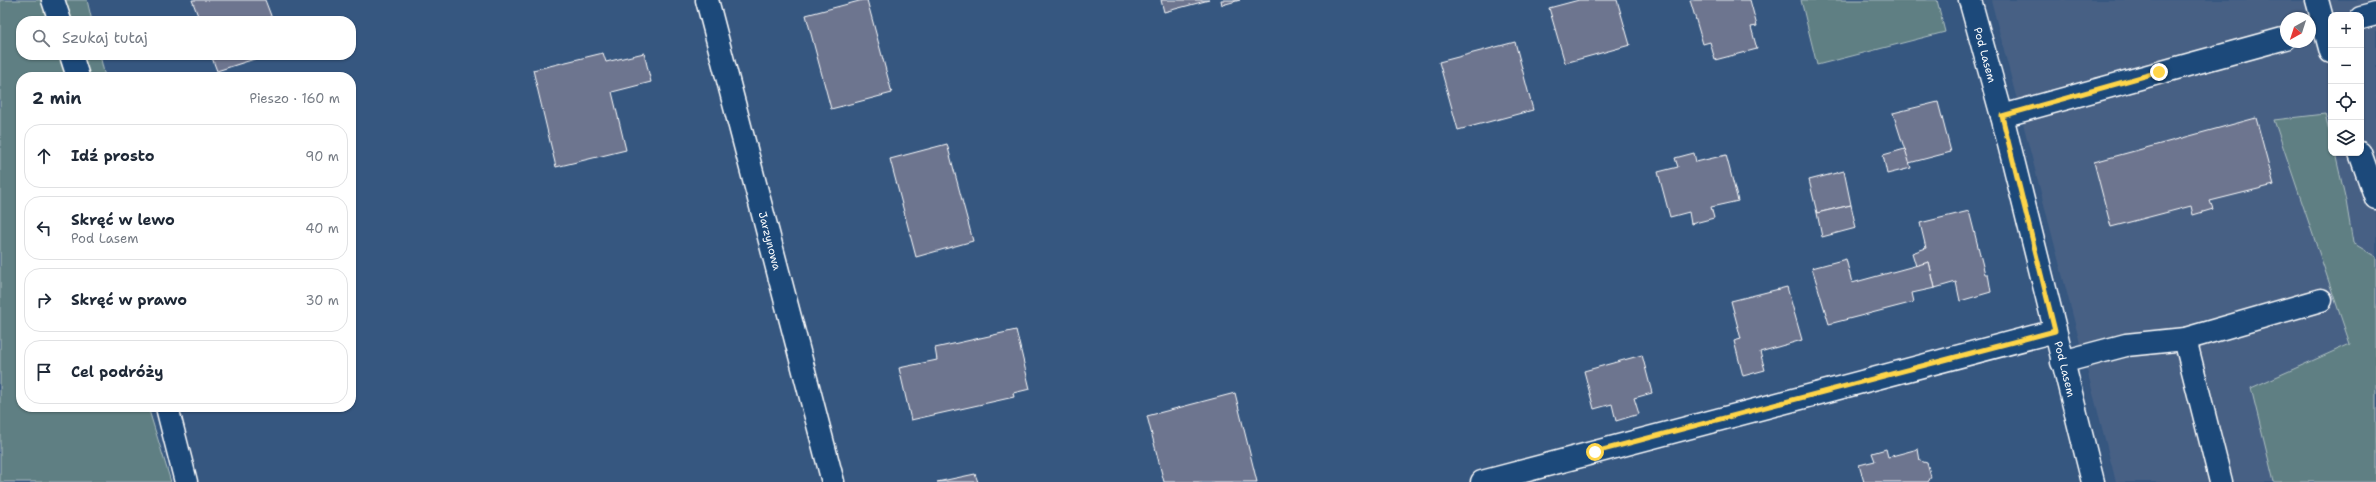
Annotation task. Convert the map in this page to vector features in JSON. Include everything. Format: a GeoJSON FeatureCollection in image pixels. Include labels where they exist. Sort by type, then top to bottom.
{"type":"FeatureCollection","features":[{"type":"Feature","properties":{"kind":"street"},"geometry":{"type":"LineString","coordinates":[[53,0],[58,16]]}},
{"type":"Feature","properties":{"kind":"street","name":"Jarzynowa"},"geometry":{"type":"LineString","coordinates":[[707,0],[833,482]]}},
{"type":"Feature","properties":{"kind":"street","name":"Pod Lasem"},"geometry":{"type":"LineString","coordinates":[[1970,0],[2002,116],[2093,482]]}},
{"type":"Feature","properties":{"kind":"street"},"geometry":{"type":"LineString","coordinates":[[2317,0],[2322,29],[2329,48]]}},
{"type":"Feature","properties":{"kind":"street"},"geometry":{"type":"LineString","coordinates":[[2364,17],[2376,14]]}},
{"type":"Feature","properties":{"kind":"street"},"geometry":{"type":"LineString","coordinates":[[2002,116],[2280,40]]}},
{"type":"Feature","properties":{"kind":"street"},"geometry":{"type":"LineString","coordinates":[[73,60],[76,72]]}},
{"type":"Feature","properties":{"kind":"street"},"geometry":{"type":"LineString","coordinates":[[2361,156],[2376,198]]}},
{"type":"Feature","properties":{"kind":"street"},"geometry":{"type":"LineString","coordinates":[[2062,362],[2126,345],[2185,339],[2321,300]]}},
{"type":"Feature","properties":{"kind":"street"},"geometry":{"type":"LineString","coordinates":[[1482,482],[2055,331]]}},
{"type":"Feature","properties":{"kind":"street"},"geometry":{"type":"LineString","coordinates":[[2185,339],[2221,482]]}},
{"type":"Feature","properties":{"kind":"street"},"geometry":{"type":"LineString","coordinates":[[168,412],[186,482]]}},
{"type":"Feature","properties":{"kind":"shaded area"},"geometry":{"type":"Polygon","coordinates":[[[1991,0],[2376,0],[2376,482],[2116,482],[1991,0]]]}},
{"type":"Feature","properties":{"kind":"green space"},"geometry":{"type":"Polygon","coordinates":[[[0,0],[87,0],[91,16],[16,16],[16,60],[101,60],[104,72],[16,72],[16,412],[150,412],[171,482],[0,482],[0,0]]]}},
{"type":"Feature","properties":{"kind":"green space"},"geometry":{"type":"Polygon","coordinates":[[[1801,0],[1937,0],[1945,32],[1817,65],[1801,0]]]}},
{"type":"Feature","properties":{"kind":"green space"},"geometry":{"type":"Polygon","coordinates":[[[2325,114],[2328,126],[2328,156],[2336,156],[2346,201],[2353,243],[2376,257],[2376,482],[2274,482],[2251,388],[2350,344],[2274,120],[2325,114]]]}},
{"type":"Feature","properties":{"kind":"building"},"geometry":{"type":"Polygon","coordinates":[[[192,0],[265,0],[271,16],[198,16],[192,0]]]}},
{"type":"Feature","properties":{"kind":"building"},"geometry":{"type":"Polygon","coordinates":[[[867,0],[892,93],[831,109],[806,15],[867,0]]]}},
{"type":"Feature","properties":{"kind":"building"},"geometry":{"type":"Polygon","coordinates":[[[1161,0],[1209,0],[1164,12],[1161,0]]]}},
{"type":"Feature","properties":{"kind":"building"},"geometry":{"type":"Polygon","coordinates":[[[1221,0],[1240,0],[1222,5],[1221,0]]]}},
{"type":"Feature","properties":{"kind":"building"},"geometry":{"type":"Polygon","coordinates":[[[1579,0],[1617,0],[1630,45],[1565,63],[1549,8],[1579,0]]]}},
{"type":"Feature","properties":{"kind":"building"},"geometry":{"type":"Polygon","coordinates":[[[1690,0],[1750,0],[1757,26],[1751,27],[1757,49],[1715,60],[1710,42],[1703,44],[1690,0]]]}},
{"type":"Feature","properties":{"kind":"building"},"geometry":{"type":"Polygon","coordinates":[[[1515,42],[1533,110],[1458,130],[1439,62],[1515,42]]]}},
{"type":"Feature","properties":{"kind":"building"},"geometry":{"type":"Polygon","coordinates":[[[603,53],[606,62],[644,53],[651,82],[612,92],[626,150],[556,167],[533,70],[603,53]]]}},
{"type":"Feature","properties":{"kind":"building"},"geometry":{"type":"Polygon","coordinates":[[[213,60],[251,60],[217,71],[213,60]]]}},
{"type":"Feature","properties":{"kind":"building"},"geometry":{"type":"Polygon","coordinates":[[[1938,102],[1951,152],[1909,163],[1893,113],[1938,102]]]}},
{"type":"Feature","properties":{"kind":"building"},"geometry":{"type":"Polygon","coordinates":[[[2256,118],[2274,185],[2210,201],[2213,209],[2193,215],[2191,206],[2111,227],[2094,162],[2256,118]]]}},
{"type":"Feature","properties":{"kind":"building"},"geometry":{"type":"Polygon","coordinates":[[[947,144],[973,241],[916,257],[890,159],[947,144]]]}},
{"type":"Feature","properties":{"kind":"building"},"geometry":{"type":"Polygon","coordinates":[[[1905,149],[1911,168],[1887,174],[1883,155],[1905,149]]]}},
{"type":"Feature","properties":{"kind":"building"},"geometry":{"type":"Polygon","coordinates":[[[1694,153],[1696,162],[1726,155],[1738,201],[1711,207],[1714,218],[1691,224],[1689,212],[1670,217],[1658,172],[1678,167],[1675,158],[1694,153]]]}},
{"type":"Feature","properties":{"kind":"building"},"geometry":{"type":"Polygon","coordinates":[[[1844,171],[1851,205],[1817,213],[1809,180],[1844,171]]]}},
{"type":"Feature","properties":{"kind":"building"},"geometry":{"type":"Polygon","coordinates":[[[1851,205],[1856,228],[1822,237],[1817,213],[1851,205]]]}},
{"type":"Feature","properties":{"kind":"building"},"geometry":{"type":"Polygon","coordinates":[[[1969,211],[1985,274],[1988,274],[1991,292],[1960,301],[1956,282],[1935,288],[1929,262],[1916,266],[1912,253],[1926,248],[1920,223],[1969,211]]]}},
{"type":"Feature","properties":{"kind":"building"},"geometry":{"type":"Polygon","coordinates":[[[1846,259],[1852,283],[1929,262],[1935,288],[1912,293],[1914,302],[1829,324],[1812,268],[1846,259]]]}},
{"type":"Feature","properties":{"kind":"building"},"geometry":{"type":"Polygon","coordinates":[[[1787,287],[1802,340],[1760,352],[1765,370],[1743,376],[1734,341],[1741,339],[1731,301],[1787,287]]]}},
{"type":"Feature","properties":{"kind":"building"},"geometry":{"type":"Polygon","coordinates":[[[1016,330],[1030,389],[1013,393],[1014,397],[911,420],[899,368],[937,360],[935,348],[1016,330]]]}},
{"type":"Feature","properties":{"kind":"building"},"geometry":{"type":"Polygon","coordinates":[[[1642,355],[1652,393],[1634,398],[1639,414],[1616,421],[1612,404],[1594,409],[1584,371],[1642,355]]]}},
{"type":"Feature","properties":{"kind":"building"},"geometry":{"type":"Polygon","coordinates":[[[1235,393],[1257,482],[1164,482],[1147,416],[1235,393]]]}},
{"type":"Feature","properties":{"kind":"building"},"geometry":{"type":"Polygon","coordinates":[[[1886,449],[1888,457],[1918,449],[1920,461],[1927,463],[1931,477],[1928,482],[1864,482],[1859,465],[1875,461],[1872,453],[1886,449]]]}},
{"type":"Feature","properties":{"kind":"building"},"geometry":{"type":"Polygon","coordinates":[[[975,474],[978,482],[937,482],[975,474]]]}},
{"type":"Feature","properties":{"kind":"route"},"geometry":{"type":"LineString","coordinates":[[1595,452],[2055,331],[2002,116],[2159,72]]}}]}
